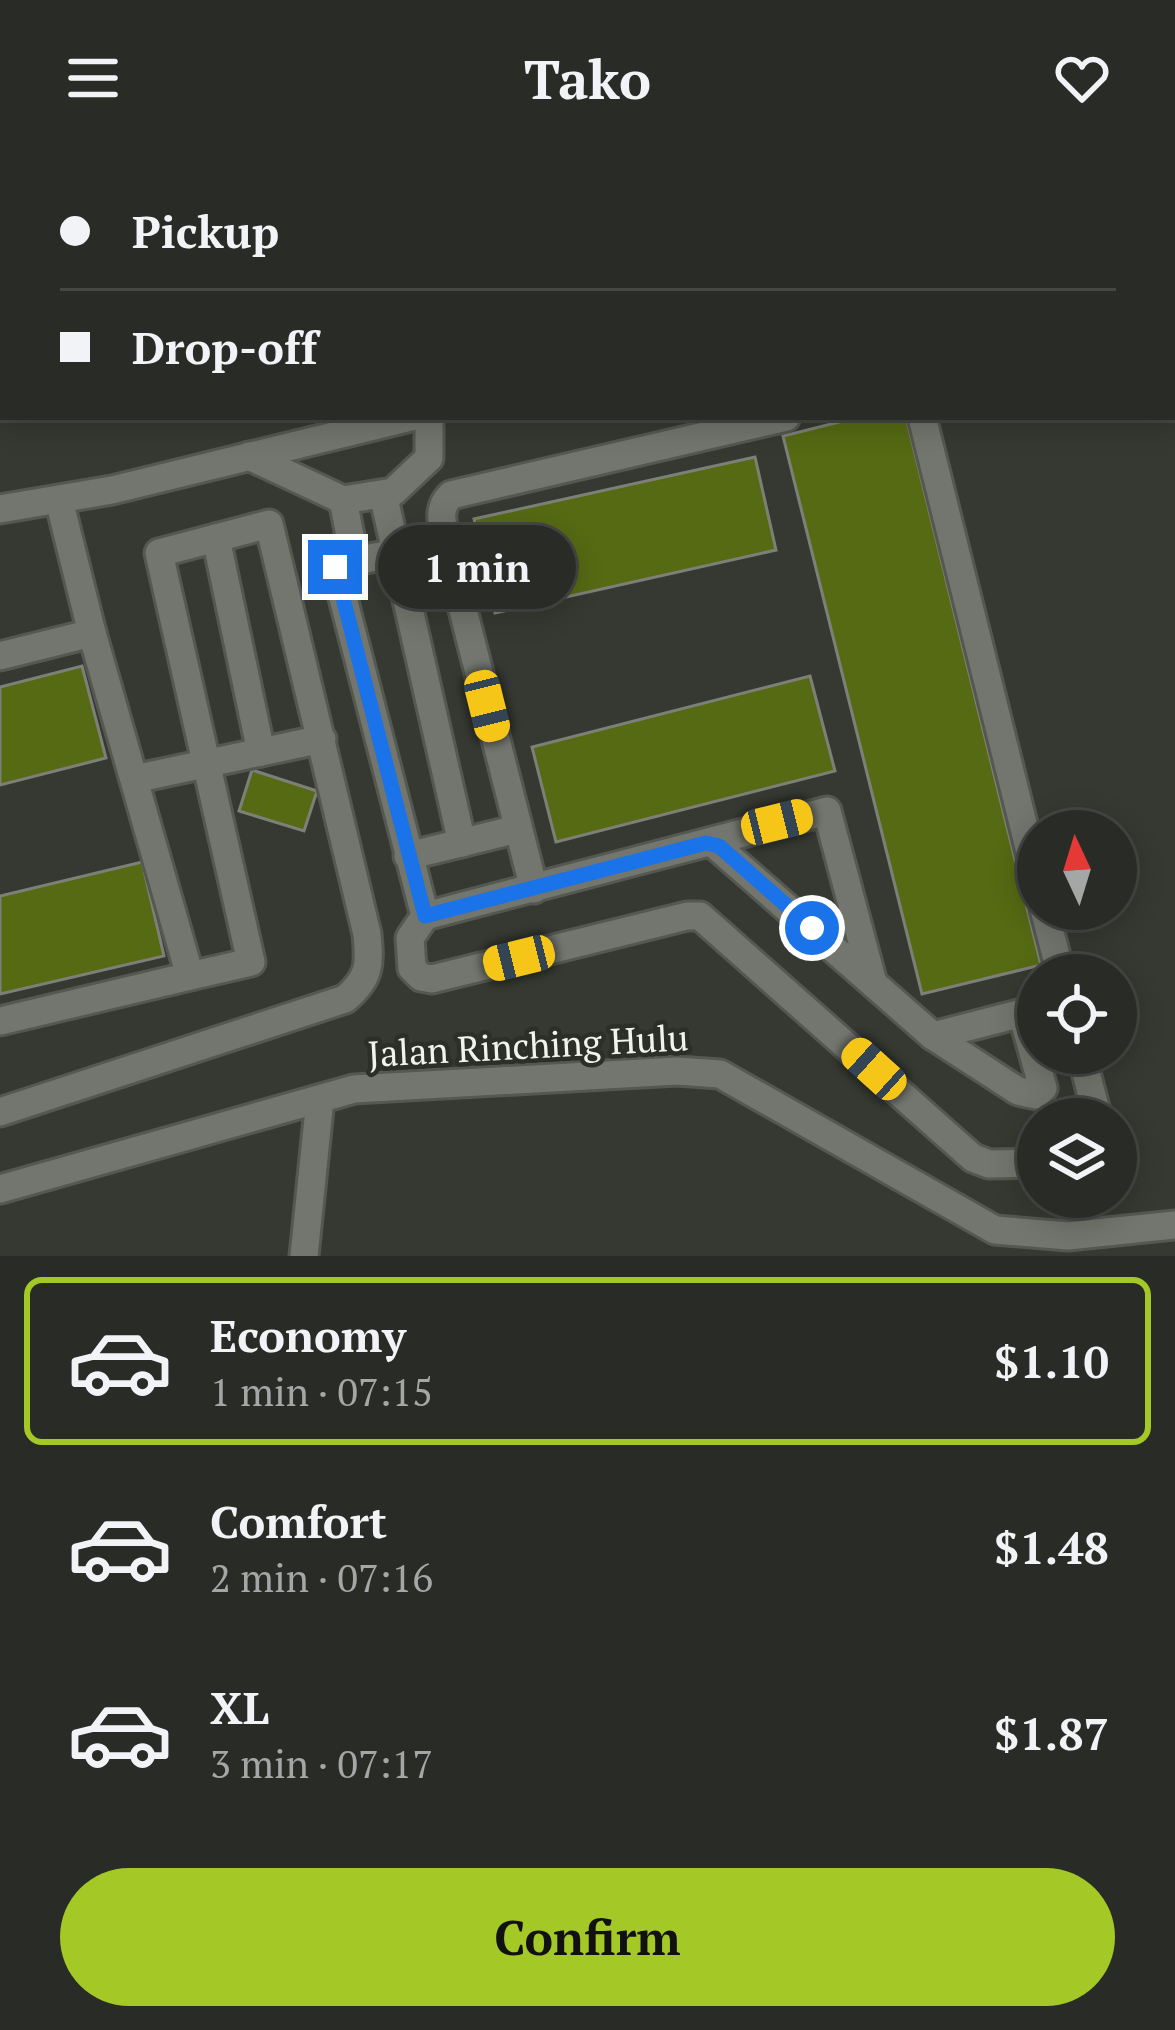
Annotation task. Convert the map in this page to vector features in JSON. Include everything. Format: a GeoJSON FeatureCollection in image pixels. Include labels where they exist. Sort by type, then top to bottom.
{"type":"FeatureCollection","features":[{"type":"Feature","properties":{"kind":"street"},"geometry":{"type":"LineString","coordinates":[[0,509],[59,500],[399,420]]}},
{"type":"Feature","properties":{"kind":"street"},"geometry":{"type":"LineString","coordinates":[[249,456],[344,500],[383,494],[393,492],[429,458],[429,420]]}},
{"type":"Feature","properties":{"kind":"street"},"geometry":{"type":"LineString","coordinates":[[534,889],[446,543],[440,512],[443,502],[451,495],[773,420]]}},
{"type":"Feature","properties":{"kind":"street"},"geometry":{"type":"LineString","coordinates":[[923,420],[1020,810]]}},
{"type":"Feature","properties":{"kind":"street"},"geometry":{"type":"LineString","coordinates":[[383,494],[462,843]]}},
{"type":"Feature","properties":{"kind":"street"},"geometry":{"type":"LineString","coordinates":[[59,500],[190,976]]}},
{"type":"Feature","properties":{"kind":"street"},"geometry":{"type":"LineString","coordinates":[[344,500],[355,561]]}},
{"type":"Feature","properties":{"kind":"street"},"geometry":{"type":"LineString","coordinates":[[0,1021],[251,962],[159,553],[269,524],[367,934],[369,961],[362,985],[345,999],[0,1112]]}},
{"type":"Feature","properties":{"kind":"street"},"geometry":{"type":"LineString","coordinates":[[216,538],[261,752]]}},
{"type":"Feature","properties":{"kind":"street"},"geometry":{"type":"LineString","coordinates":[[425,916],[335,567],[446,543]]}},
{"type":"Feature","properties":{"kind":"street"},"geometry":{"type":"LineString","coordinates":[[0,656],[92,632]]}},
{"type":"Feature","properties":{"kind":"street"},"geometry":{"type":"LineString","coordinates":[[134,779],[322,739]]}},
{"type":"Feature","properties":{"kind":"street"},"geometry":{"type":"LineString","coordinates":[[874,983],[826,811],[425,916],[410,938],[412,968],[432,979],[700,916],[973,1158],[989,1164],[1017,1163]]}},
{"type":"Feature","properties":{"kind":"street"},"geometry":{"type":"LineString","coordinates":[[408,856],[518,829]]}},
{"type":"Feature","properties":{"kind":"street"},"geometry":{"type":"LineString","coordinates":[[713,843],[933,1036],[1018,1091],[1036,1095],[1043,1088],[1041,1074]]}},
{"type":"Feature","properties":{"kind":"street"},"geometry":{"type":"LineString","coordinates":[[933,1036],[1017,1014]]}},
{"type":"Feature","properties":{"kind":"street","name":"Jalan Rinching Hulu"},"geometry":{"type":"LineString","coordinates":[[0,1189],[320,1099],[377,1088],[677,1071],[720,1074],[995,1230],[1068,1236],[1175,1225]]}},
{"type":"Feature","properties":{"kind":"street"},"geometry":{"type":"LineString","coordinates":[[304,1256],[320,1099]]}},
{"type":"Feature","properties":{"kind":"building"},"geometry":{"type":"Polygon","coordinates":[[[847,420],[907,420],[1017,868],[1017,930],[1032,930],[1038,954],[1017,954],[1017,971],[922,994],[783,436],[847,420]]]}},
{"type":"Feature","properties":{"kind":"building"},"geometry":{"type":"Polygon","coordinates":[[[755,457],[776,550],[495,613],[474,519],[755,457]]]}},
{"type":"Feature","properties":{"kind":"building"},"geometry":{"type":"Polygon","coordinates":[[[82,666],[106,758],[0,785],[0,687],[82,666]]]}},
{"type":"Feature","properties":{"kind":"building"},"geometry":{"type":"Polygon","coordinates":[[[810,676],[835,771],[556,842],[532,747],[810,676]]]}},
{"type":"Feature","properties":{"kind":"building"},"geometry":{"type":"Polygon","coordinates":[[[252,770],[317,791],[304,831],[239,811],[252,770]]]}},
{"type":"Feature","properties":{"kind":"building"},"geometry":{"type":"Polygon","coordinates":[[[142,862],[164,956],[0,994],[0,896],[142,862]]]}},
{"type":"Feature","properties":{"kind":"route"},"geometry":{"type":"LineString","coordinates":[[335,567],[425,916],[713,843],[812,928]]}}]}
